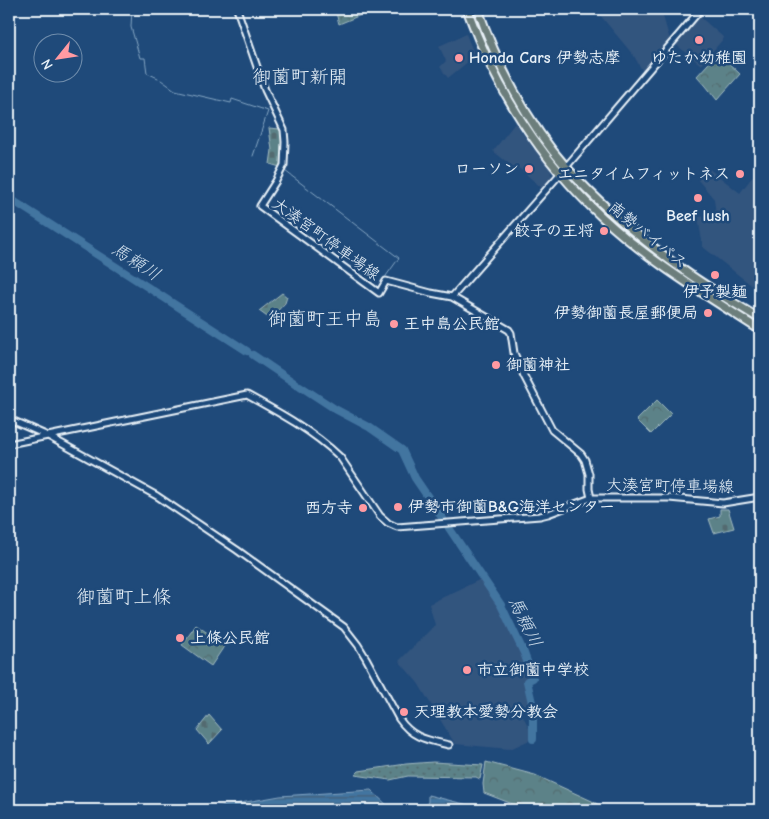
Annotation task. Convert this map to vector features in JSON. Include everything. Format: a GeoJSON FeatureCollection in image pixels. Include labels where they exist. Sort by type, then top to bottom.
{"type":"FeatureCollection","features":[{"type":"Feature","properties":{"kind":"highway","name":"南勢バイパス"},"geometry":{"type":"LineString","coordinates":[[467,9],[507,96],[528,130],[560,174],[604,218],[638,246],[686,282],[760,330]]}},
{"type":"Feature","properties":{"kind":"highway","name":"南勢バイパス"},"geometry":{"type":"LineString","coordinates":[[478,9],[487,36],[513,88],[541,133],[566,166],[605,207],[636,233],[688,273],[760,319]]}},
{"type":"Feature","properties":{"kind":"street","name":"大湊宮町停車場線"},"geometry":{"type":"LineString","coordinates":[[238,9],[265,90],[284,130],[286,142],[284,165],[260,206],[379,293],[386,281],[452,298],[508,330],[511,333],[514,353],[548,424],[552,430],[582,454],[586,460],[591,498],[669,498],[723,503],[760,497]]}},
{"type":"Feature","properties":{"kind":"street"},"geometry":{"type":"LineString","coordinates":[[452,298],[701,9]]}},
{"type":"Feature","properties":{"kind":"street"},"geometry":{"type":"LineString","coordinates":[[9,444],[247,395],[312,433],[333,450],[340,457],[380,516],[388,523],[397,527],[540,516],[591,498]]}},
{"type":"Feature","properties":{"kind":"street"},"geometry":{"type":"LineString","coordinates":[[9,420],[48,436],[178,509],[344,627],[366,658],[404,727],[416,736],[426,740],[450,744]]}},
{"type":"Feature","properties":{"kind":"shaded area"},"geometry":{"type":"Polygon","coordinates":[[[595,9],[663,9],[663,16],[670,40],[643,72],[634,56],[595,9]]]}},
{"type":"Feature","properties":{"kind":"shaded area","name":"ゆたか幼稚園"},"geometry":{"type":"Polygon","coordinates":[[[698,15],[724,38],[701,65],[674,43],[698,15]]]}},
{"type":"Feature","properties":{"kind":"shaded area","name":"Honda Cars 伊勢志摩"},"geometry":{"type":"Polygon","coordinates":[[[466,34],[475,56],[448,78],[440,67],[446,61],[439,46],[466,34]]]}},
{"type":"Feature","properties":{"kind":"shaded area"},"geometry":{"type":"Polygon","coordinates":[[[515,123],[550,168],[552,178],[543,189],[520,169],[518,168],[517,170],[493,151],[515,123]]]}},
{"type":"Feature","properties":{"kind":"shaded area"},"geometry":{"type":"Polygon","coordinates":[[[708,168],[740,193],[753,176],[760,173],[760,292],[703,247],[698,217],[716,215],[714,199],[698,180],[708,168]]]}},
{"type":"Feature","properties":{"kind":"shaded area","name":"市立御薗中学校"},"geometry":{"type":"Polygon","coordinates":[[[481,579],[499,607],[525,657],[531,678],[525,680],[533,706],[521,712],[534,738],[510,749],[455,744],[418,683],[399,661],[435,625],[429,604],[481,579]]]}},
{"type":"Feature","properties":{"kind":"shaded area"},"geometry":{"type":"Polygon","coordinates":[[[371,790],[392,810],[201,810],[280,796],[371,790]]]}},
{"type":"Feature","properties":{"kind":"shaded area"},"geometry":{"type":"Polygon","coordinates":[[[428,795],[488,810],[423,810],[428,802],[428,795]]]}},
{"type":"Feature","properties":{"kind":"green space"},"geometry":{"type":"Polygon","coordinates":[[[335,9],[361,9],[363,14],[339,24],[335,9]]]}},
{"type":"Feature","properties":{"kind":"green space"},"geometry":{"type":"Polygon","coordinates":[[[718,53],[740,74],[717,100],[697,76],[718,53]]]}},
{"type":"Feature","properties":{"kind":"green space"},"geometry":{"type":"Polygon","coordinates":[[[269,128],[280,129],[281,132],[283,155],[280,167],[270,164],[272,150],[269,128]]]}},
{"type":"Feature","properties":{"kind":"green space"},"geometry":{"type":"Polygon","coordinates":[[[282,293],[287,297],[285,303],[270,319],[259,311],[282,293]]]}},
{"type":"Feature","properties":{"kind":"green space"},"geometry":{"type":"Polygon","coordinates":[[[657,400],[671,414],[651,434],[637,420],[657,400]]]}},
{"type":"Feature","properties":{"kind":"green space"},"geometry":{"type":"Polygon","coordinates":[[[720,509],[728,509],[734,528],[714,533],[709,519],[720,516],[720,509]]]}},
{"type":"Feature","properties":{"kind":"green space"},"geometry":{"type":"Polygon","coordinates":[[[196,625],[225,645],[211,666],[182,645],[196,625]]]}},
{"type":"Feature","properties":{"kind":"green space"},"geometry":{"type":"Polygon","coordinates":[[[209,715],[222,730],[209,744],[197,730],[209,715]]]}},
{"type":"Feature","properties":{"kind":"green space"},"geometry":{"type":"Polygon","coordinates":[[[433,762],[483,765],[480,779],[476,777],[408,776],[390,780],[355,775],[359,771],[433,762]]]}},
{"type":"Feature","properties":{"kind":"green space"},"geometry":{"type":"Polygon","coordinates":[[[486,762],[535,775],[592,801],[607,810],[528,810],[484,793],[483,784],[486,762]]]}},
{"type":"Feature","properties":{"kind":"waterway"},"geometry":{"type":"LineString","coordinates":[[132,9],[131,27],[140,58],[145,58],[147,73],[158,78]]}},
{"type":"Feature","properties":{"kind":"waterway"},"geometry":{"type":"LineString","coordinates":[[161,80],[175,90],[231,103],[232,99],[268,111],[253,156]]}},
{"type":"Feature","properties":{"kind":"waterway"},"geometry":{"type":"LineString","coordinates":[[285,171],[399,258],[386,276]]}},
{"type":"Feature","properties":{"kind":"waterway","name":"馬頼川"},"geometry":{"type":"LineString","coordinates":[[9,198],[247,351]]}},
{"type":"Feature","properties":{"kind":"waterway","name":"馬頼川"},"geometry":{"type":"LineString","coordinates":[[253,355],[296,384]]}},
{"type":"Feature","properties":{"kind":"waterway","name":"馬頼川"},"geometry":{"type":"LineString","coordinates":[[300,386],[335,409],[369,427],[402,450],[415,478],[443,519]]}},
{"type":"Feature","properties":{"kind":"waterway","name":"馬頼川"},"geometry":{"type":"LineString","coordinates":[[449,528],[501,605],[524,653],[533,678],[527,681],[533,707],[533,739]]}},
{"type":"Feature","properties":{"kind":"place","name":"ゆたか幼稚園"},"geometry":{"type":"Point","coordinates":[699,40]}},
{"type":"Feature","properties":{"kind":"place","name":"Honda Cars 伊勢志摩"},"geometry":{"type":"Point","coordinates":[459,58]}},
{"type":"Feature","properties":{"kind":"place","name":"ローソン"},"geometry":{"type":"Point","coordinates":[529,169]}},
{"type":"Feature","properties":{"kind":"place","name":"エニタイムフィットネス"},"geometry":{"type":"Point","coordinates":[740,174]}},
{"type":"Feature","properties":{"kind":"place","name":"Beef lush"},"geometry":{"type":"Point","coordinates":[698,198]}},
{"type":"Feature","properties":{"kind":"place","name":"餃子の王将"},"geometry":{"type":"Point","coordinates":[604,231]}},
{"type":"Feature","properties":{"kind":"place","name":"伊予製麺"},"geometry":{"type":"Point","coordinates":[715,275]}},
{"type":"Feature","properties":{"kind":"place","name":"伊勢御薗長屋郵便局"},"geometry":{"type":"Point","coordinates":[708,313]}},
{"type":"Feature","properties":{"kind":"place","name":"王中島公民館"},"geometry":{"type":"Point","coordinates":[394,324]}},
{"type":"Feature","properties":{"kind":"place","name":"御薗神社"},"geometry":{"type":"Point","coordinates":[496,365]}},
{"type":"Feature","properties":{"kind":"place","name":"伊勢市御薗B&G海洋センター"},"geometry":{"type":"Point","coordinates":[398,507]}},
{"type":"Feature","properties":{"kind":"place","name":"西方寺"},"geometry":{"type":"Point","coordinates":[363,508]}},
{"type":"Feature","properties":{"kind":"place","name":"上條公民館"},"geometry":{"type":"Point","coordinates":[180,638]}},
{"type":"Feature","properties":{"kind":"place","name":"市立御薗中学校"},"geometry":{"type":"Point","coordinates":[467,670]}},
{"type":"Feature","properties":{"kind":"place","name":"天理教本愛勢分教会"},"geometry":{"type":"Point","coordinates":[404,712]}},
{"type":"Feature","properties":{"kind":"district","name":"御薗町新開"},"geometry":{"type":"Point","coordinates":[300,77]}},
{"type":"Feature","properties":{"kind":"district","name":"御薗町王中島"},"geometry":{"type":"Point","coordinates":[325,319]}},
{"type":"Feature","properties":{"kind":"district","name":"御薗町上條"},"geometry":{"type":"Point","coordinates":[124,597]}}]}
